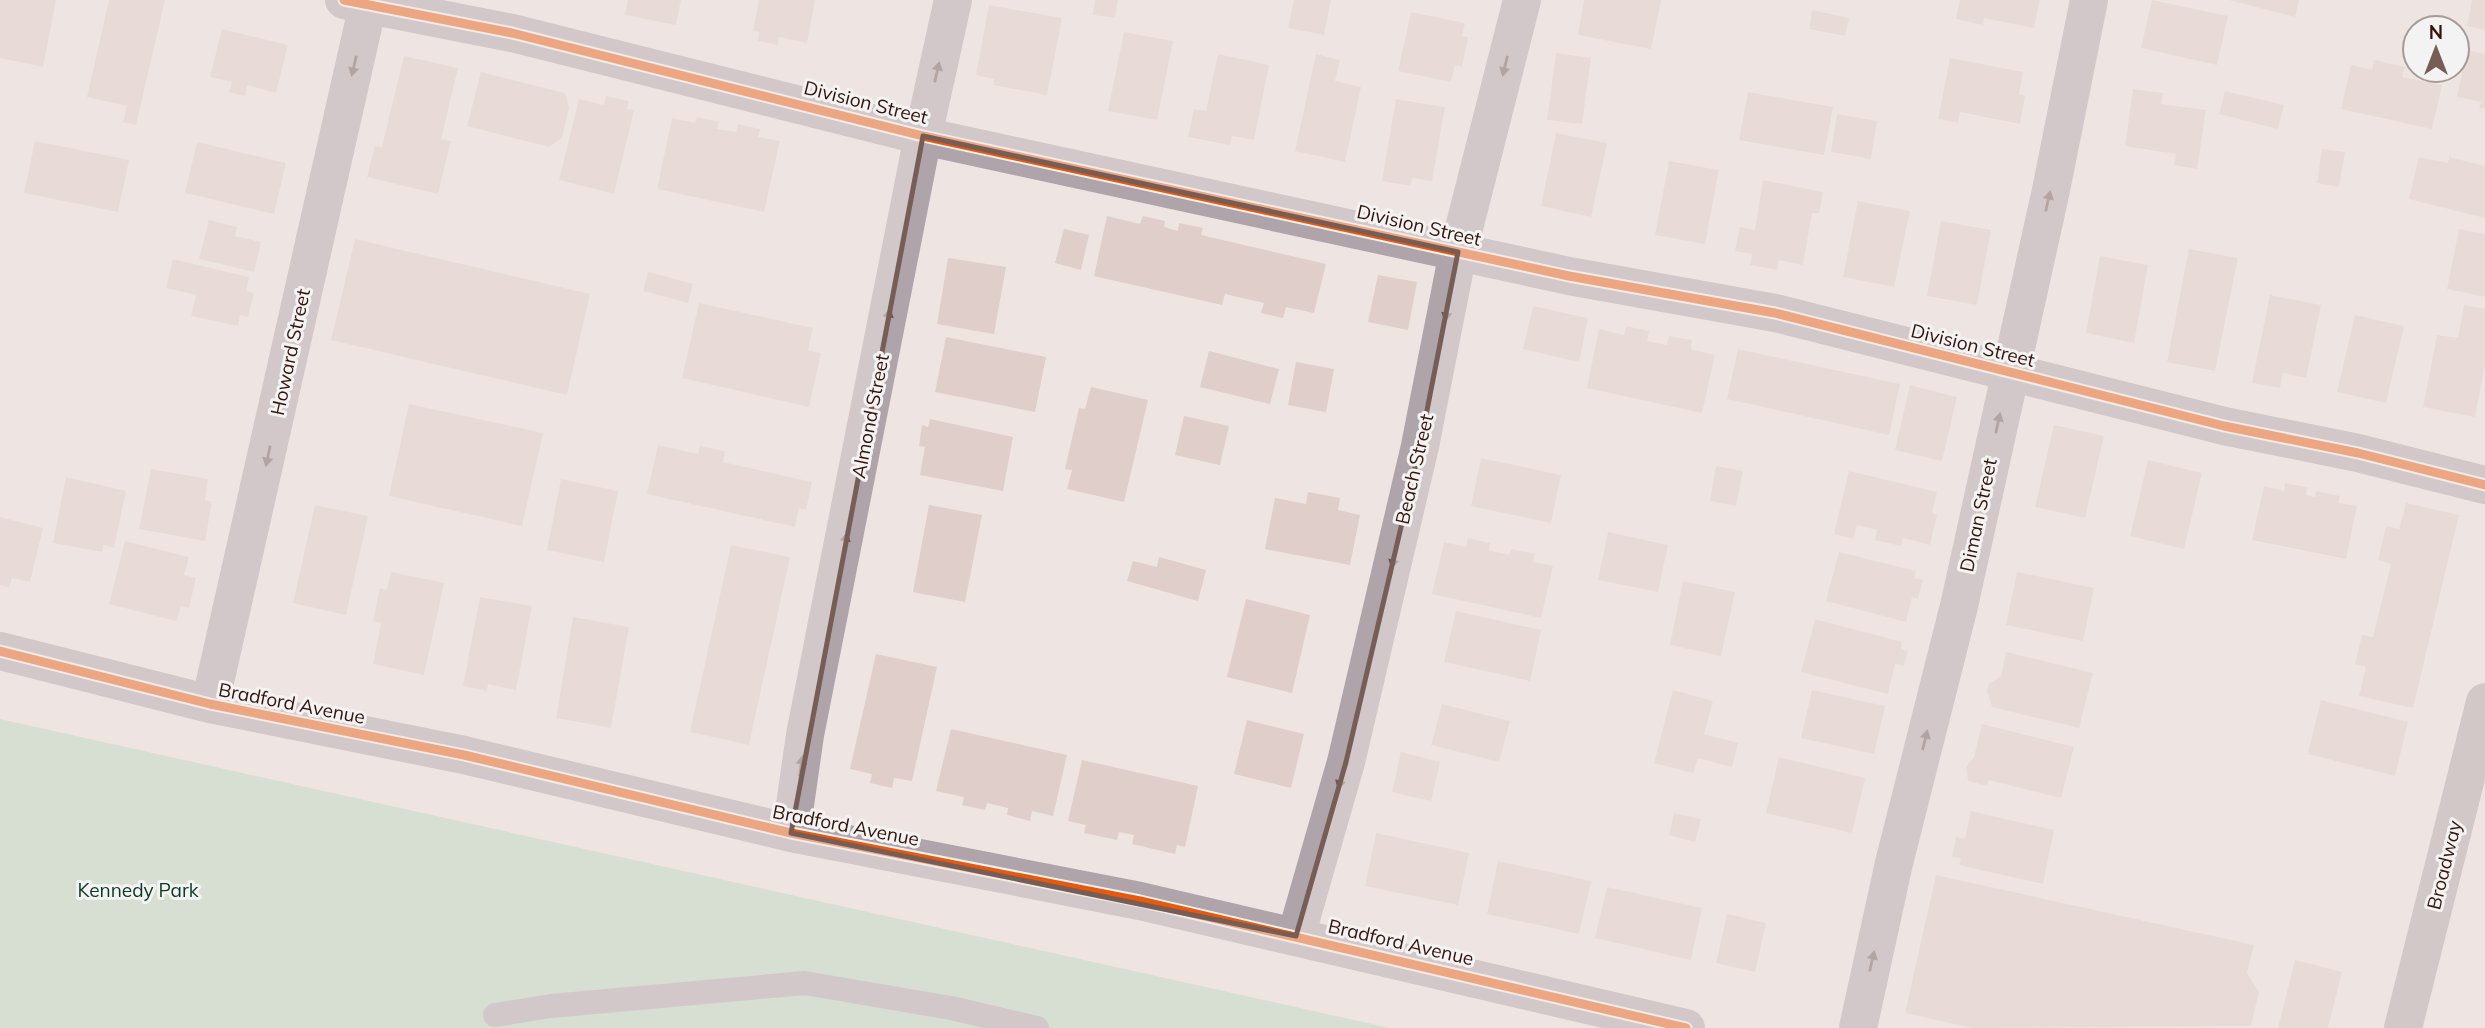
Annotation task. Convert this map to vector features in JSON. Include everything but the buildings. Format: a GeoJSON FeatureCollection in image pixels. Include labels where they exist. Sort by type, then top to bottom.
{"type":"FeatureCollection","features":[{"type":"Feature","properties":{"kind":"main road","name":"Broadway"},"geometry":{"type":"LineString","coordinates":[[2403,1028],[2485,702]]}},
{"type":"Feature","properties":{"kind":"street","name":"Almond Street"},"geometry":{"type":"LineString","coordinates":[[791,833],[805,735],[923,136],[953,0]]}},
{"type":"Feature","properties":{"kind":"street","name":"Beach Street"},"geometry":{"type":"LineString","coordinates":[[1296,936],[1352,736],[1420,446],[1458,252],[1521,0]]}},
{"type":"Feature","properties":{"kind":"street","name":"Diman Street"},"geometry":{"type":"LineString","coordinates":[[1858,1028],[1894,863],[1959,607],[2090,0]]}},
{"type":"Feature","properties":{"kind":"street","name":"Division Street"},"geometry":{"type":"LineString","coordinates":[[360,2],[512,33],[923,136],[1569,276],[1775,313],[2224,426],[2358,453],[2485,485]]}},
{"type":"Feature","properties":{"kind":"street","name":"Howard Street"},"geometry":{"type":"LineString","coordinates":[[210,704],[360,2]]}},
{"type":"Feature","properties":{"kind":"street","name":"Bradford Avenue"},"geometry":{"type":"LineString","coordinates":[[0,651],[210,704],[464,755],[791,833],[1140,901],[1686,1028]]}},
{"type":"Feature","properties":{"kind":"lane"},"geometry":{"type":"LineString","coordinates":[[495,1015],[551,1006],[805,983],[951,1008],[1037,1028]]}},
{"type":"Feature","properties":{"kind":"highlighted area"},"geometry":{"type":"Polygon","coordinates":[[[923,136],[1458,252],[1420,446],[1346,762],[1296,936],[791,833],[923,136]]]}},
{"type":"Feature","properties":{"kind":"green space","name":"Kennedy Park"},"geometry":{"type":"Polygon","coordinates":[[[0,719],[1390,1028],[0,1028],[0,719]]]}},
{"type":"Feature","properties":{"kind":"cycle path"},"geometry":{"type":"LineString","coordinates":[[344,0],[512,33],[923,136],[1569,276],[1775,313],[2224,426],[2358,453],[2485,485]]}},
{"type":"Feature","properties":{"kind":"cycle path"},"geometry":{"type":"LineString","coordinates":[[0,651],[210,704],[464,755],[791,833],[1140,901],[1686,1028]]}}]}
